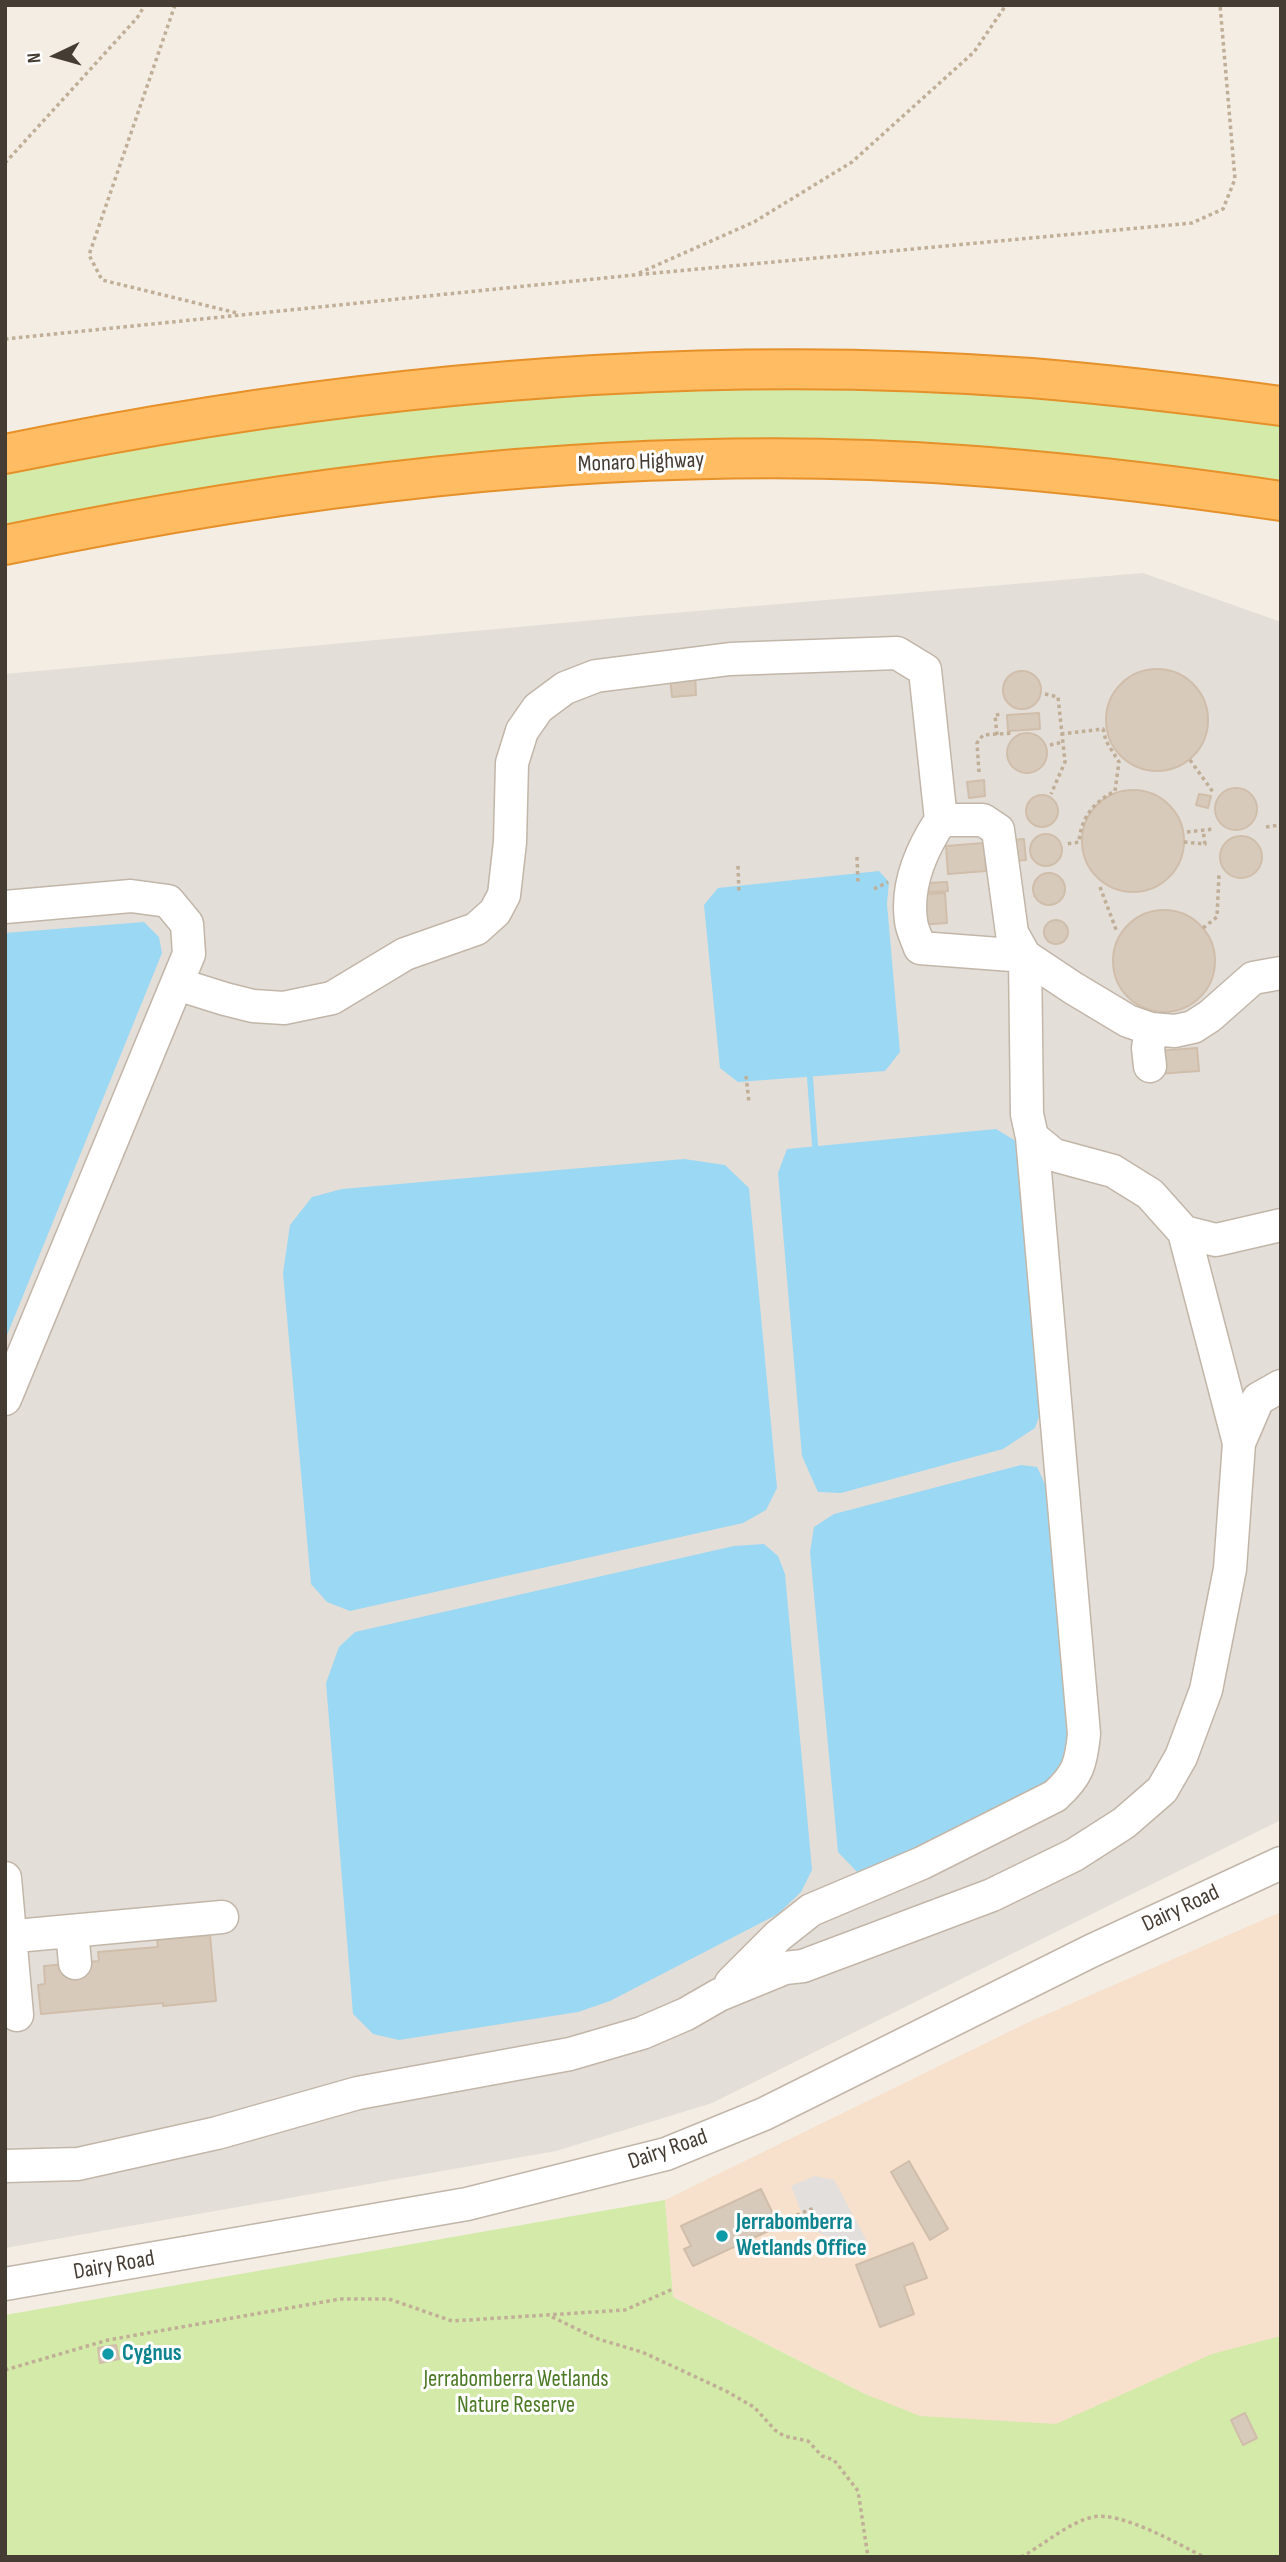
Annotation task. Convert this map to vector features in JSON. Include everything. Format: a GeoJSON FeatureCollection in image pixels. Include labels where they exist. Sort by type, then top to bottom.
{"type":"FeatureCollection","features":[{"type":"Feature","properties":{"kind":"highway"},"geometry":{"type":"LineString","coordinates":[[5,454],[267,408],[446,387],[640,373],[836,371],[1029,378],[1167,391],[1281,406]]}},
{"type":"Feature","properties":{"kind":"highway","name":"Monaro Highway"},"geometry":{"type":"LineString","coordinates":[[5,545],[164,514],[351,486],[465,473],[664,461],[868,460],[990,466],[1192,488],[1281,501]]}},
{"type":"Feature","properties":{"kind":"street"},"geometry":{"type":"LineString","coordinates":[[177,984],[253,1006],[284,1008],[332,998],[405,954],[476,929],[495,912],[504,895],[510,842],[512,763],[522,731],[538,708],[565,688],[596,676],[730,659],[897,653],[925,670],[941,820],[927,841],[910,887],[911,923],[920,948],[1025,956]]}},
{"type":"Feature","properties":{"kind":"street"},"geometry":{"type":"LineString","coordinates":[[941,820],[983,820],[998,830],[1012,933],[1025,956],[1128,1021],[1151,1029],[1175,1031],[1193,1027],[1210,1016],[1253,978],[1281,973]]}},
{"type":"Feature","properties":{"kind":"street"},"geometry":{"type":"LineString","coordinates":[[5,907],[131,896],[168,901],[187,924],[189,954],[5,1399]]}},
{"type":"Feature","properties":{"kind":"street"},"geometry":{"type":"LineString","coordinates":[[719,1995],[778,1936],[811,1910],[922,1863],[1055,1796],[1072,1781],[1081,1762],[1084,1734],[1032,1137],[1027,1114],[1025,956]]}},
{"type":"Feature","properties":{"kind":"street"},"geometry":{"type":"LineString","coordinates":[[1150,1066],[1148,1048],[1151,1029]]}},
{"type":"Feature","properties":{"kind":"street"},"geometry":{"type":"LineString","coordinates":[[5,2166],[78,2164],[217,2133],[359,2093],[570,2054],[642,2033],[686,2014],[719,1995],[785,1968],[803,1966],[992,1895],[1074,1855],[1124,1823],[1162,1790],[1181,1757],[1206,1690],[1230,1569],[1239,1443],[1184,1232],[1150,1194],[1113,1171],[1054,1155],[1032,1137]]}},
{"type":"Feature","properties":{"kind":"street"},"geometry":{"type":"LineString","coordinates":[[1184,1232],[1216,1240],[1281,1225]]}},
{"type":"Feature","properties":{"kind":"street"},"geometry":{"type":"LineString","coordinates":[[1239,1443],[1258,1399],[1281,1386]]}},
{"type":"Feature","properties":{"kind":"street","name":"Dairy Road"},"geometry":{"type":"LineString","coordinates":[[5,2284],[467,2204],[666,2154],[764,2114],[1091,1951],[1281,1863]]}},
{"type":"Feature","properties":{"kind":"street"},"geometry":{"type":"LineString","coordinates":[[5,1878],[8,1937],[17,2015]]}},
{"type":"Feature","properties":{"kind":"street"},"geometry":{"type":"LineString","coordinates":[[8,1937],[72,1931],[153,1934],[222,1917]]}},
{"type":"Feature","properties":{"kind":"street"},"geometry":{"type":"LineString","coordinates":[[72,1931],[75,1963]]}},
{"type":"Feature","properties":{"kind":"street"},"geometry":{"type":"LineString","coordinates":[[778,1936],[774,1959],[785,1968]]}},
{"type":"Feature","properties":{"kind":"path"},"geometry":{"type":"LineString","coordinates":[[5,163],[137,18],[145,5]]}},
{"type":"Feature","properties":{"kind":"path"},"geometry":{"type":"LineString","coordinates":[[176,5],[89,255],[102,280],[243,314]]}},
{"type":"Feature","properties":{"kind":"path"},"geometry":{"type":"LineString","coordinates":[[634,275],[754,222],[852,162],[974,52],[1006,5]]}},
{"type":"Feature","properties":{"kind":"path"},"geometry":{"type":"LineString","coordinates":[[5,339],[634,275],[1192,223],[1223,209],[1235,178],[1220,5]]}},
{"type":"Feature","properties":{"kind":"path"},"geometry":{"type":"LineString","coordinates":[[1045,694],[1058,697],[1065,762],[1051,794]]}},
{"type":"Feature","properties":{"kind":"path"},"geometry":{"type":"LineString","coordinates":[[997,735],[995,716],[1003,714]]}},
{"type":"Feature","properties":{"kind":"path"},"geometry":{"type":"LineString","coordinates":[[1062,734],[1103,729],[1106,741],[1119,762],[1115,790],[1092,807],[1084,819],[1079,842],[1066,844]]}},
{"type":"Feature","properties":{"kind":"path"},"geometry":{"type":"LineString","coordinates":[[979,772],[977,743],[983,735],[1013,733]]}},
{"type":"Feature","properties":{"kind":"path"},"geometry":{"type":"LineString","coordinates":[[1050,746],[1063,742]]}},
{"type":"Feature","properties":{"kind":"path"},"geometry":{"type":"LineString","coordinates":[[1190,760],[1213,792]]}},
{"type":"Feature","properties":{"kind":"path"},"geometry":{"type":"LineString","coordinates":[[1266,827],[1279,825]]}},
{"type":"Feature","properties":{"kind":"path"},"geometry":{"type":"LineString","coordinates":[[1187,832],[1214,829]]}},
{"type":"Feature","properties":{"kind":"path"},"geometry":{"type":"LineString","coordinates":[[1185,842],[1205,844],[1203,830]]}},
{"type":"Feature","properties":{"kind":"path"},"geometry":{"type":"LineString","coordinates":[[857,857],[858,883]]}},
{"type":"Feature","properties":{"kind":"path"},"geometry":{"type":"LineString","coordinates":[[738,866],[739,894]]}},
{"type":"Feature","properties":{"kind":"path"},"geometry":{"type":"LineString","coordinates":[[1281,872],[1281,892]]}},
{"type":"Feature","properties":{"kind":"path"},"geometry":{"type":"LineString","coordinates":[[1203,929],[1217,917],[1219,874]]}},
{"type":"Feature","properties":{"kind":"path"},"geometry":{"type":"LineString","coordinates":[[1100,887],[1117,932]]}},
{"type":"Feature","properties":{"kind":"path"},"geometry":{"type":"LineString","coordinates":[[746,1076],[749,1102]]}},
{"type":"Feature","properties":{"kind":"path"},"geometry":{"type":"LineString","coordinates":[[777,2223],[814,2208]]}},
{"type":"Feature","properties":{"kind":"path"},"geometry":{"type":"LineString","coordinates":[[5,2370],[108,2340],[340,2299],[389,2299],[452,2321],[625,2311],[673,2289]]}},
{"type":"Feature","properties":{"kind":"path"},"geometry":{"type":"LineString","coordinates":[[550,2316],[584,2333],[642,2352],[726,2391],[754,2407],[775,2430],[808,2441],[822,2456],[834,2460],[858,2491],[868,2557]]}},
{"type":"Feature","properties":{"kind":"path"},"geometry":{"type":"LineString","coordinates":[[107,2347],[108,2340]]}},
{"type":"Feature","properties":{"kind":"path"},"geometry":{"type":"LineString","coordinates":[[1021,2557],[1078,2523],[1093,2517],[1112,2515],[1204,2557]]}},
{"type":"Feature","properties":{"kind":"shaded area"},"geometry":{"type":"Polygon","coordinates":[[[1143,573],[1281,622],[1281,1820],[712,2103],[556,2151],[5,2248],[5,674],[1143,573]]]}},
{"type":"Feature","properties":{"kind":"shaded area"},"geometry":{"type":"Polygon","coordinates":[[[1281,1912],[1281,2357],[1014,2469],[673,2297],[665,2200],[1029,2022],[1281,1912]]]}},
{"type":"Feature","properties":{"kind":"shaded area"},"geometry":{"type":"Polygon","coordinates":[[[815,2176],[834,2180],[867,2241],[852,2247],[808,2228],[791,2186],[815,2176]]]}},
{"type":"Feature","properties":{"kind":"green space"},"geometry":{"type":"Polygon","coordinates":[[[774,388],[1022,395],[1281,422],[1281,481],[1159,466],[890,448],[5,533],[5,473],[181,440],[348,415],[625,391],[774,388]]]}},
{"type":"Feature","properties":{"kind":"green space","name":"Jerrabomberra Wetlands Nature Reserve"},"geometry":{"type":"Polygon","coordinates":[[[665,2200],[673,2297],[865,2394],[920,2416],[1056,2424],[1212,2354],[1281,2336],[1281,2557],[5,2557],[5,2315],[665,2200]]]}},
{"type":"Feature","properties":{"kind":"water"},"geometry":{"type":"Polygon","coordinates":[[[879,871],[889,882],[887,904],[900,1052],[885,1071],[738,1082],[720,1068],[704,905],[718,888],[879,871]]]}},
{"type":"Feature","properties":{"kind":"water"},"geometry":{"type":"Polygon","coordinates":[[[144,922],[159,937],[162,953],[5,1340],[5,933],[144,922]]]}},
{"type":"Feature","properties":{"kind":"water"},"geometry":{"type":"Polygon","coordinates":[[[996,1129],[1019,1143],[1042,1408],[1035,1428],[1003,1449],[841,1493],[818,1492],[802,1456],[778,1173],[787,1149],[996,1129]]]}},
{"type":"Feature","properties":{"kind":"water"},"geometry":{"type":"Polygon","coordinates":[[[684,1159],[725,1165],[749,1188],[777,1488],[766,1510],[743,1523],[350,1611],[327,1602],[311,1584],[283,1273],[290,1225],[312,1197],[342,1189],[684,1159]]]}},
{"type":"Feature","properties":{"kind":"water"},"geometry":{"type":"Polygon","coordinates":[[[1021,1465],[1037,1467],[1051,1497],[1074,1740],[1066,1771],[1035,1794],[860,1875],[838,1852],[810,1552],[814,1527],[834,1514],[1021,1465]]]}},
{"type":"Feature","properties":{"kind":"water"},"geometry":{"type":"Polygon","coordinates":[[[764,1544],[778,1556],[785,1574],[812,1870],[801,1892],[778,1914],[610,2001],[578,2012],[399,2040],[373,2034],[353,2014],[326,1683],[339,1647],[355,1632],[734,1546],[764,1544]]]}},
{"type":"Feature","properties":{"kind":"building"},"geometry":{"type":"Polygon","coordinates":[[[1157,669],[1177,673],[1193,684],[1204,700],[1208,720],[1204,740],[1193,756],[1177,767],[1157,771],[1137,767],[1121,756],[1110,740],[1106,720],[1110,700],[1121,684],[1137,673],[1157,669]]]}},
{"type":"Feature","properties":{"kind":"building"},"geometry":{"type":"Polygon","coordinates":[[[1022,671],[1036,676],[1041,690],[1036,704],[1022,709],[1008,704],[1003,690],[1008,676],[1022,671]]]}},
{"type":"Feature","properties":{"kind":"building"},"geometry":{"type":"Polygon","coordinates":[[[695,674],[696,695],[672,697],[670,676],[695,674]]]}},
{"type":"Feature","properties":{"kind":"building"},"geometry":{"type":"Polygon","coordinates":[[[1039,713],[1040,729],[1008,731],[1007,715],[1039,713]]]}},
{"type":"Feature","properties":{"kind":"building"},"geometry":{"type":"Polygon","coordinates":[[[1027,733],[1035,734],[1041,739],[1046,745],[1046,761],[1041,767],[1035,772],[1027,773],[1019,772],[1013,767],[1008,761],[1007,753],[1008,745],[1013,739],[1019,734],[1027,733]]]}},
{"type":"Feature","properties":{"kind":"building"},"geometry":{"type":"Polygon","coordinates":[[[984,780],[985,796],[969,798],[967,782],[984,780]]]}},
{"type":"Feature","properties":{"kind":"building"},"geometry":{"type":"Polygon","coordinates":[[[1236,788],[1251,794],[1257,809],[1251,824],[1236,830],[1221,824],[1215,809],[1221,794],[1236,788]]]}},
{"type":"Feature","properties":{"kind":"building"},"geometry":{"type":"Polygon","coordinates":[[[1133,790],[1153,794],[1169,805],[1180,821],[1184,841],[1180,861],[1169,877],[1153,888],[1133,892],[1113,888],[1097,877],[1086,861],[1082,841],[1086,821],[1097,805],[1113,794],[1133,790]]]}},
{"type":"Feature","properties":{"kind":"building"},"geometry":{"type":"Polygon","coordinates":[[[1199,794],[1211,796],[1208,808],[1196,805],[1199,794]]]}},
{"type":"Feature","properties":{"kind":"building"},"geometry":{"type":"Polygon","coordinates":[[[1042,795],[1053,800],[1058,811],[1053,822],[1042,827],[1031,822],[1026,811],[1031,800],[1042,795]]]}},
{"type":"Feature","properties":{"kind":"building"},"geometry":{"type":"Polygon","coordinates":[[[1046,834],[1057,839],[1062,850],[1057,861],[1046,866],[1035,861],[1030,850],[1035,839],[1046,834]]]}},
{"type":"Feature","properties":{"kind":"building"},"geometry":{"type":"Polygon","coordinates":[[[1241,836],[1256,842],[1262,857],[1256,872],[1241,878],[1226,872],[1220,857],[1226,842],[1241,836]]]}},
{"type":"Feature","properties":{"kind":"building"},"geometry":{"type":"Polygon","coordinates":[[[1024,839],[1026,860],[1014,861],[1012,840],[1024,839]]]}},
{"type":"Feature","properties":{"kind":"building"},"geometry":{"type":"Polygon","coordinates":[[[984,843],[986,871],[948,874],[946,846],[984,843]]]}},
{"type":"Feature","properties":{"kind":"building"},"geometry":{"type":"Polygon","coordinates":[[[1049,873],[1060,878],[1065,889],[1060,900],[1049,905],[1038,900],[1033,889],[1038,878],[1049,873]]]}},
{"type":"Feature","properties":{"kind":"building"},"geometry":{"type":"Polygon","coordinates":[[[947,882],[948,891],[929,892],[928,883],[947,882]]]}},
{"type":"Feature","properties":{"kind":"building"},"geometry":{"type":"Polygon","coordinates":[[[945,893],[947,923],[918,925],[916,895],[945,893]]]}},
{"type":"Feature","properties":{"kind":"building"},"geometry":{"type":"Polygon","coordinates":[[[1164,910],[1184,914],[1200,925],[1211,941],[1215,961],[1211,981],[1200,997],[1184,1008],[1164,1012],[1144,1008],[1128,997],[1117,981],[1113,961],[1117,941],[1128,925],[1144,914],[1164,910]]]}},
{"type":"Feature","properties":{"kind":"building"},"geometry":{"type":"Polygon","coordinates":[[[1056,920],[1067,927],[1068,932],[1061,943],[1056,944],[1045,937],[1044,932],[1051,921],[1056,920]]]}},
{"type":"Feature","properties":{"kind":"building"},"geometry":{"type":"Polygon","coordinates":[[[1197,1048],[1199,1071],[1158,1074],[1156,1051],[1197,1048]]]}},
{"type":"Feature","properties":{"kind":"building"},"geometry":{"type":"Polygon","coordinates":[[[210,1935],[216,2001],[41,2014],[38,1985],[45,1984],[44,1966],[99,1961],[98,1952],[158,1947],[157,1940],[210,1935]]]}},
{"type":"Feature","properties":{"kind":"building"},"geometry":{"type":"Polygon","coordinates":[[[909,2161],[948,2229],[930,2240],[891,2172],[909,2161]]]}},
{"type":"Feature","properties":{"kind":"building","name":"Jerrabomberra Wetlands Office"},"geometry":{"type":"Polygon","coordinates":[[[761,2189],[779,2226],[693,2266],[684,2249],[691,2246],[681,2226],[761,2189]]]}},
{"type":"Feature","properties":{"kind":"building"},"geometry":{"type":"Polygon","coordinates":[[[913,2243],[927,2278],[904,2286],[914,2314],[880,2327],[856,2265],[913,2243]]]}},
{"type":"Feature","properties":{"kind":"building","name":"Cygnus"},"geometry":{"type":"Polygon","coordinates":[[[116,2345],[119,2359],[100,2363],[98,2348],[116,2345]]]}},
{"type":"Feature","properties":{"kind":"building"},"geometry":{"type":"Polygon","coordinates":[[[1245,2413],[1257,2438],[1243,2445],[1231,2420],[1245,2413]]]}},
{"type":"Feature","properties":{"kind":"waterway"},"geometry":{"type":"LineString","coordinates":[[810,1078],[815,1145]]}},
{"type":"Feature","properties":{"kind":"place","name":"Jerrabomberra Wetlands Office"},"geometry":{"type":"Point","coordinates":[722,2236]}},
{"type":"Feature","properties":{"kind":"place","name":"Cygnus"},"geometry":{"type":"Point","coordinates":[108,2354]}}]}
